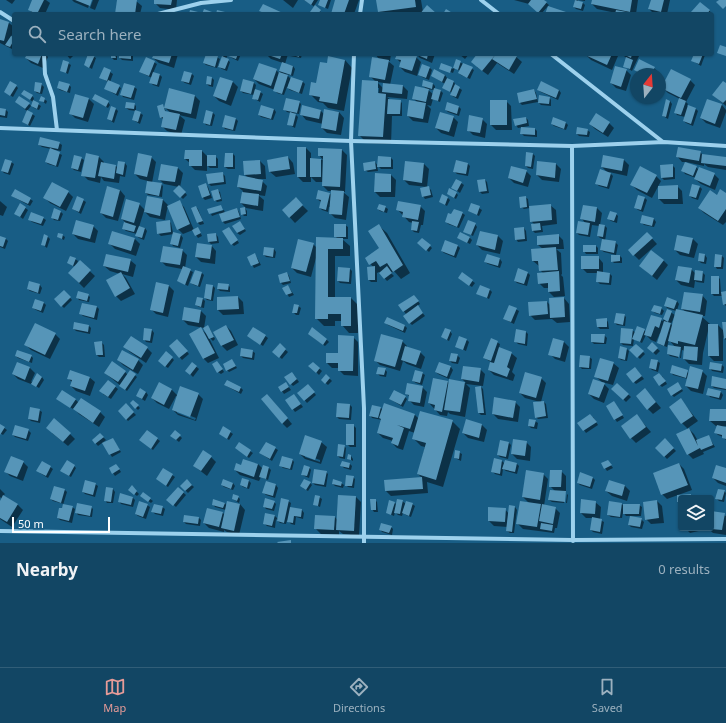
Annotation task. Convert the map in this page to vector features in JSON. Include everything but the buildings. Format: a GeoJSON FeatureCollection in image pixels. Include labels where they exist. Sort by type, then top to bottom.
{"type":"FeatureCollection","features":[{"type":"Feature","properties":{"kind":"street"},"geometry":{"type":"LineString","coordinates":[[166,12],[201,3],[231,0]]}},
{"type":"Feature","properties":{"kind":"street"},"geometry":{"type":"LineString","coordinates":[[360,12],[362,0]]}},
{"type":"Feature","properties":{"kind":"street"},"geometry":{"type":"LineString","coordinates":[[481,0],[496,12]]}},
{"type":"Feature","properties":{"kind":"street"},"geometry":{"type":"LineString","coordinates":[[0,12],[12,20]]}},
{"type":"Feature","properties":{"kind":"street"},"geometry":{"type":"LineString","coordinates":[[44,56],[45,74],[53,97],[58,130]]}},
{"type":"Feature","properties":{"kind":"street"},"geometry":{"type":"LineString","coordinates":[[354,56],[351,141],[364,408],[364,543]]}},
{"type":"Feature","properties":{"kind":"street"},"geometry":{"type":"LineString","coordinates":[[554,56],[664,142]]}},
{"type":"Feature","properties":{"kind":"street"},"geometry":{"type":"LineString","coordinates":[[0,128],[351,141],[572,146],[664,142],[726,146]]}},
{"type":"Feature","properties":{"kind":"street"},"geometry":{"type":"LineString","coordinates":[[572,146],[573,542]]}},
{"type":"Feature","properties":{"kind":"street"},"geometry":{"type":"LineString","coordinates":[[0,531],[573,542],[726,539]]}}]}
